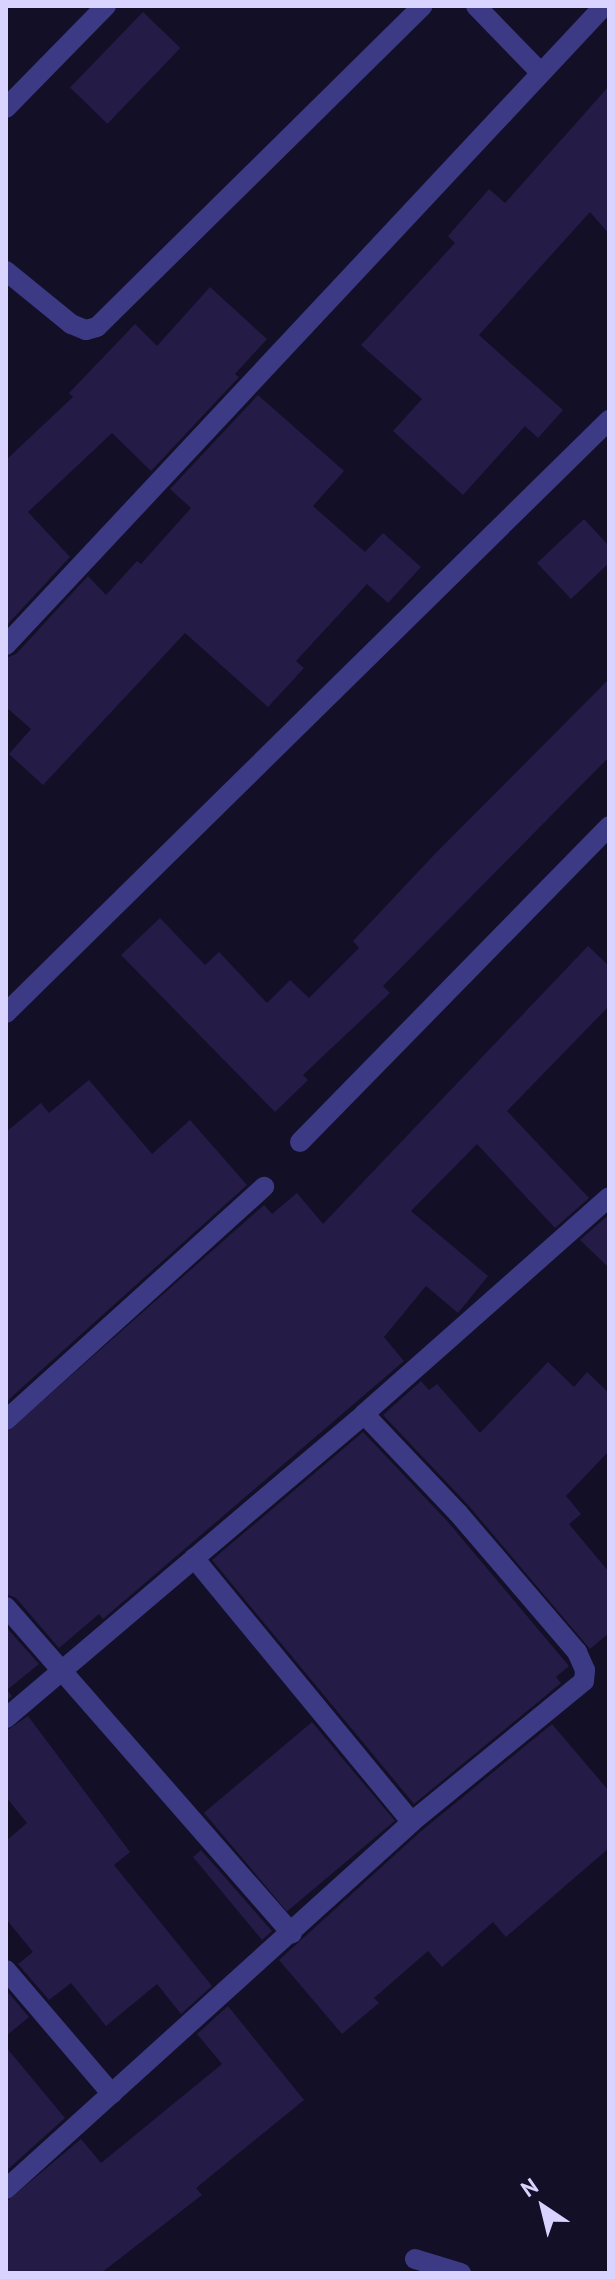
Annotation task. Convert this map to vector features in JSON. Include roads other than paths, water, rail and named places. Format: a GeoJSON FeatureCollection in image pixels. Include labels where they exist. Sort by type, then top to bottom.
{"type":"FeatureCollection","features":[{"type":"Feature","properties":{"kind":"street"},"geometry":{"type":"LineString","coordinates":[[6,108],[106,6]]}},
{"type":"Feature","properties":{"kind":"street"},"geometry":{"type":"LineString","coordinates":[[6,271],[71,324],[86,330],[97,327],[422,6]]}},
{"type":"Feature","properties":{"kind":"street"},"geometry":{"type":"LineString","coordinates":[[476,6],[540,72]]}},
{"type":"Feature","properties":{"kind":"street"},"geometry":{"type":"LineString","coordinates":[[6,645],[604,6]]}},
{"type":"Feature","properties":{"kind":"street"},"geometry":{"type":"LineString","coordinates":[[6,1013],[609,420]]}},
{"type":"Feature","properties":{"kind":"street"},"geometry":{"type":"LineString","coordinates":[[300,1142],[609,826]]}},
{"type":"Feature","properties":{"kind":"street"},"geometry":{"type":"LineString","coordinates":[[6,1420],[264,1187]]}},
{"type":"Feature","properties":{"kind":"street"},"geometry":{"type":"LineString","coordinates":[[6,1718],[364,1414],[609,1197]]}},
{"type":"Feature","properties":{"kind":"street"},"geometry":{"type":"LineString","coordinates":[[6,2189],[292,1934],[412,1822],[584,1681],[585,1670],[577,1652],[498,1559],[364,1414]]}},
{"type":"Feature","properties":{"kind":"street"},"geometry":{"type":"LineString","coordinates":[[194,1558],[412,1822]]}},
{"type":"Feature","properties":{"kind":"street"},"geometry":{"type":"LineString","coordinates":[[6,1607],[292,1934]]}},
{"type":"Feature","properties":{"kind":"street"},"geometry":{"type":"LineString","coordinates":[[6,1970],[112,2094]]}},
{"type":"Feature","properties":{"kind":"street"},"geometry":{"type":"LineString","coordinates":[[415,2259],[461,2273]]}}]}
